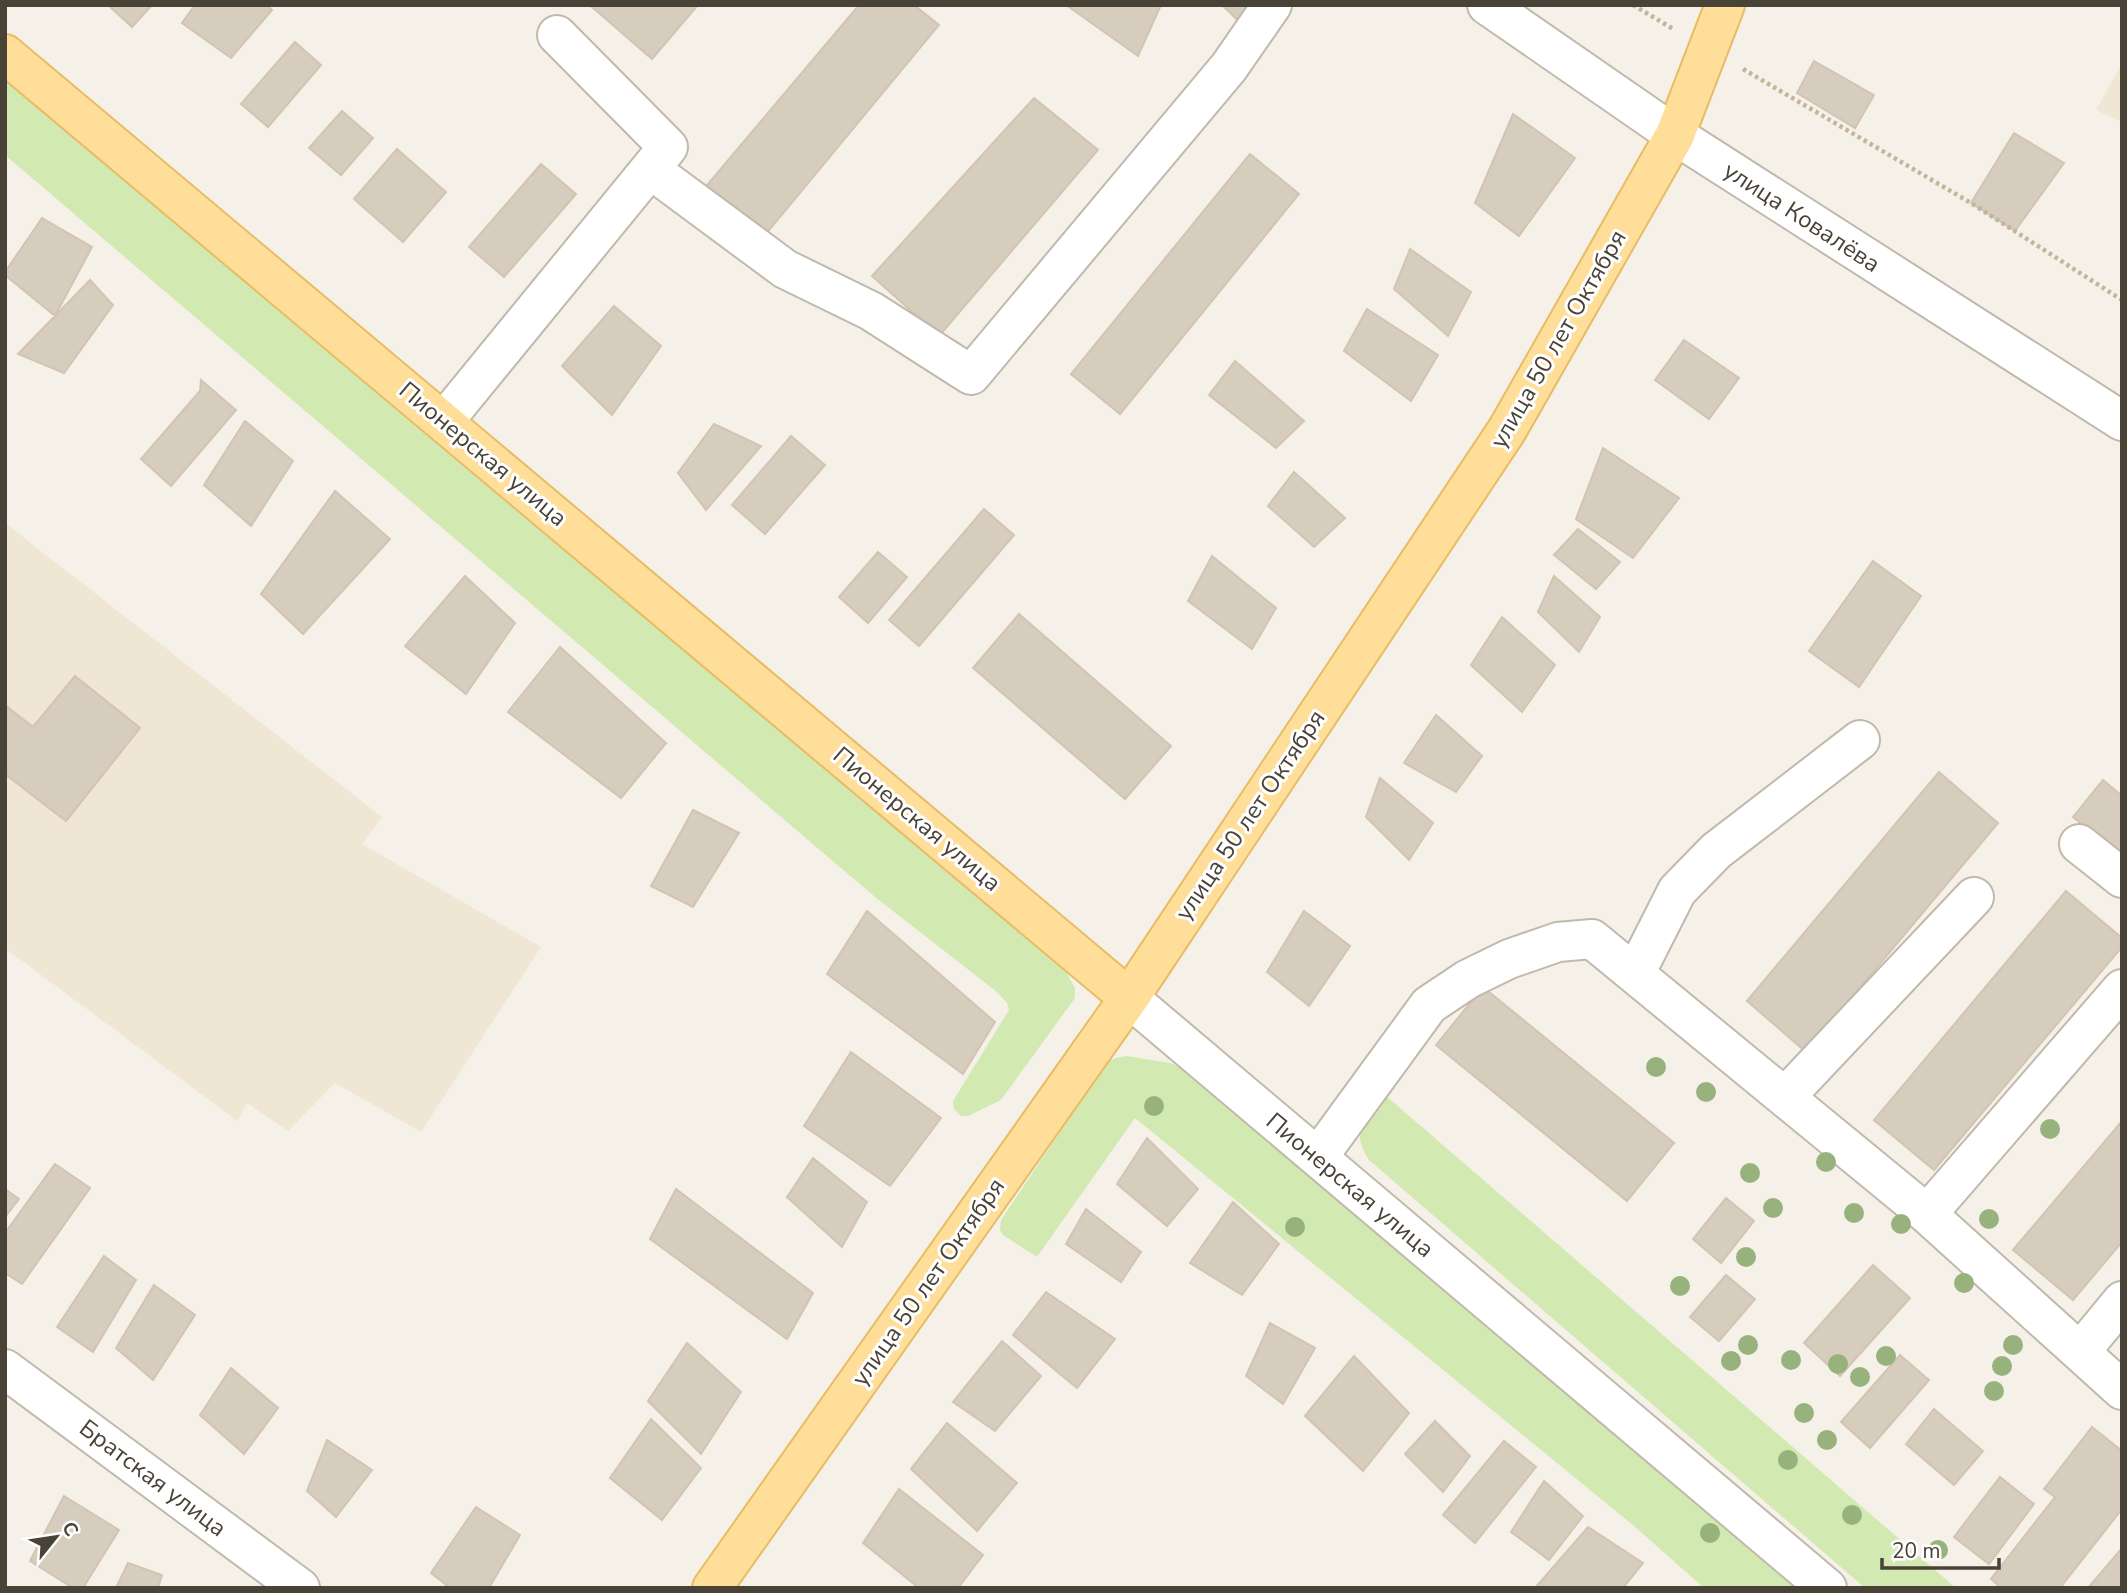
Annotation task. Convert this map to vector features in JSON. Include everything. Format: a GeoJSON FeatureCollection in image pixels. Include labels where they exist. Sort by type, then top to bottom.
{"type":"FeatureCollection","features":[{"type":"Feature","properties":{"kind":"main road","name":"улица 50 лет Октября"},"geometry":{"type":"LineString","coordinates":[[712,1588],[1129,998],[1507,430],[1675,135],[1725,5]]}},
{"type":"Feature","properties":{"kind":"main road","name":"Пионерская улица"},"geometry":{"type":"LineString","coordinates":[[5,54],[1129,998]]}},
{"type":"Feature","properties":{"kind":"street"},"geometry":{"type":"LineString","coordinates":[[650,169],[785,269],[870,311],[971,375],[1229,67],[1272,5]]}},
{"type":"Feature","properties":{"kind":"street","name":"улица Ковалёва"},"geometry":{"type":"LineString","coordinates":[[1487,5],[1675,135],[2122,421]]}},
{"type":"Feature","properties":{"kind":"street"},"geometry":{"type":"LineString","coordinates":[[444,421],[668,147],[557,35]]}},
{"type":"Feature","properties":{"kind":"street"},"geometry":{"type":"LineString","coordinates":[[1635,974],[1677,891],[1696,870],[1716,851],[1860,740]]}},
{"type":"Feature","properties":{"kind":"street"},"geometry":{"type":"LineString","coordinates":[[2079,844],[2122,878]]}},
{"type":"Feature","properties":{"kind":"street"},"geometry":{"type":"LineString","coordinates":[[1785,1097],[1974,897]]}},
{"type":"Feature","properties":{"kind":"street"},"geometry":{"type":"LineString","coordinates":[[1318,1157],[1429,1005],[1468,979],[1509,959],[1558,942],[1592,939],[1927,1214],[2122,1390]]}},
{"type":"Feature","properties":{"kind":"street"},"geometry":{"type":"LineString","coordinates":[[1927,1214],[2122,989]]}},
{"type":"Feature","properties":{"kind":"street","name":"Пионерская улица"},"geometry":{"type":"LineString","coordinates":[[1129,998],[1827,1588]]}},
{"type":"Feature","properties":{"kind":"street"},"geometry":{"type":"LineString","coordinates":[[2080,1352],[2122,1301]]}},
{"type":"Feature","properties":{"kind":"street","name":"Братская улица"},"geometry":{"type":"LineString","coordinates":[[5,1369],[300,1588]]}},
{"type":"Feature","properties":{"kind":"path"},"geometry":{"type":"LineString","coordinates":[[1633,5],[1687,37]]}},
{"type":"Feature","properties":{"kind":"path"},"geometry":{"type":"LineString","coordinates":[[1734,65],[1971,203],[2122,300]]}},
{"type":"Feature","properties":{"kind":"shaded area"},"geometry":{"type":"Polygon","coordinates":[[[2122,64],[2122,122],[2096,110],[2122,64]]]}},
{"type":"Feature","properties":{"kind":"shaded area"},"geometry":{"type":"Polygon","coordinates":[[[5,523],[382,817],[362,844],[541,947],[421,1132],[335,1083],[288,1131],[247,1103],[237,1121],[5,948],[5,523]]]}},
{"type":"Feature","properties":{"kind":"green space"},"geometry":{"type":"Polygon","coordinates":[[[5,74],[1066,972],[1075,988],[1075,998],[1001,1100],[968,1116],[961,1116],[954,1109],[953,1101],[1009,1010],[1007,1003],[997,992],[875,897],[5,155],[5,74]]]}},
{"type":"Feature","properties":{"kind":"green space"},"geometry":{"type":"Polygon","coordinates":[[[1127,1056],[1170,1063],[1185,1070],[1798,1588],[1704,1588],[1634,1526],[1135,1118],[1037,1257],[1003,1235],[1000,1230],[1001,1220],[1106,1063],[1127,1056]]]}},
{"type":"Feature","properties":{"kind":"green space"},"geometry":{"type":"Polygon","coordinates":[[[1378,1089],[1956,1588],[1865,1588],[1369,1160],[1360,1140],[1361,1124],[1378,1089]]]}},
{"type":"Feature","properties":{"kind":"building"},"geometry":{"type":"Polygon","coordinates":[[[108,5],[152,5],[132,27],[108,5]]]}},
{"type":"Feature","properties":{"kind":"building"},"geometry":{"type":"Polygon","coordinates":[[[195,5],[267,5],[272,10],[231,58],[182,23],[195,5]]]}},
{"type":"Feature","properties":{"kind":"building"},"geometry":{"type":"Polygon","coordinates":[[[698,5],[652,59],[592,7],[698,5]]]}},
{"type":"Feature","properties":{"kind":"building"},"geometry":{"type":"Polygon","coordinates":[[[859,5],[914,5],[939,25],[761,240],[703,190],[859,5]]]}},
{"type":"Feature","properties":{"kind":"building"},"geometry":{"type":"Polygon","coordinates":[[[1161,5],[1138,56],[1069,7],[1161,5]]]}},
{"type":"Feature","properties":{"kind":"building"},"geometry":{"type":"Polygon","coordinates":[[[1222,5],[1273,5],[1254,36],[1222,5]]]}},
{"type":"Feature","properties":{"kind":"building"},"geometry":{"type":"Polygon","coordinates":[[[295,42],[321,65],[268,127],[241,104],[295,42]]]}},
{"type":"Feature","properties":{"kind":"building"},"geometry":{"type":"Polygon","coordinates":[[[1814,61],[1874,95],[1855,128],[1797,93],[1814,61]]]}},
{"type":"Feature","properties":{"kind":"building"},"geometry":{"type":"Polygon","coordinates":[[[1034,98],[1098,150],[939,336],[872,276],[1034,98]]]}},
{"type":"Feature","properties":{"kind":"building"},"geometry":{"type":"Polygon","coordinates":[[[342,111],[373,138],[341,175],[309,148],[342,111]]]}},
{"type":"Feature","properties":{"kind":"building"},"geometry":{"type":"Polygon","coordinates":[[[1513,114],[1575,158],[1519,236],[1475,203],[1513,114]]]}},
{"type":"Feature","properties":{"kind":"building"},"geometry":{"type":"Polygon","coordinates":[[[2014,133],[2064,163],[2015,231],[1971,203],[2014,133]]]}},
{"type":"Feature","properties":{"kind":"building"},"geometry":{"type":"Polygon","coordinates":[[[397,149],[446,192],[403,242],[354,199],[397,149]]]}},
{"type":"Feature","properties":{"kind":"building"},"geometry":{"type":"Polygon","coordinates":[[[1250,154],[1299,194],[1120,414],[1071,374],[1250,154]]]}},
{"type":"Feature","properties":{"kind":"building"},"geometry":{"type":"Polygon","coordinates":[[[541,164],[576,194],[504,277],[469,247],[541,164]]]}},
{"type":"Feature","properties":{"kind":"building"},"geometry":{"type":"Polygon","coordinates":[[[42,218],[92,247],[55,316],[5,275],[42,218]]]}},
{"type":"Feature","properties":{"kind":"building"},"geometry":{"type":"Polygon","coordinates":[[[1410,249],[1471,292],[1448,336],[1394,289],[1410,249]]]}},
{"type":"Feature","properties":{"kind":"building"},"geometry":{"type":"Polygon","coordinates":[[[90,280],[113,305],[64,373],[18,354],[90,280]]]}},
{"type":"Feature","properties":{"kind":"building"},"geometry":{"type":"Polygon","coordinates":[[[614,306],[661,346],[612,415],[562,366],[614,306]]]}},
{"type":"Feature","properties":{"kind":"building"},"geometry":{"type":"Polygon","coordinates":[[[1367,309],[1438,355],[1411,401],[1344,351],[1367,309]]]}},
{"type":"Feature","properties":{"kind":"building"},"geometry":{"type":"Polygon","coordinates":[[[1684,340],[1739,378],[1709,419],[1655,380],[1684,340]]]}},
{"type":"Feature","properties":{"kind":"building"},"geometry":{"type":"Polygon","coordinates":[[[1235,361],[1304,421],[1276,448],[1209,395],[1235,361]]]}},
{"type":"Feature","properties":{"kind":"building"},"geometry":{"type":"Polygon","coordinates":[[[201,380],[236,410],[171,486],[141,459],[200,391],[201,380]]]}},
{"type":"Feature","properties":{"kind":"building"},"geometry":{"type":"Polygon","coordinates":[[[245,421],[293,461],[251,526],[204,485],[245,421]]]}},
{"type":"Feature","properties":{"kind":"building"},"geometry":{"type":"Polygon","coordinates":[[[714,424],[761,446],[706,510],[678,473],[714,424]]]}},
{"type":"Feature","properties":{"kind":"building"},"geometry":{"type":"Polygon","coordinates":[[[791,436],[825,465],[765,534],[732,505],[791,436]]]}},
{"type":"Feature","properties":{"kind":"building"},"geometry":{"type":"Polygon","coordinates":[[[1603,448],[1679,498],[1633,558],[1576,519],[1603,448]]]}},
{"type":"Feature","properties":{"kind":"building"},"geometry":{"type":"Polygon","coordinates":[[[1294,472],[1345,518],[1314,547],[1268,506],[1294,472]]]}},
{"type":"Feature","properties":{"kind":"building"},"geometry":{"type":"Polygon","coordinates":[[[335,491],[390,539],[303,634],[261,594],[335,491]]]}},
{"type":"Feature","properties":{"kind":"building"},"geometry":{"type":"Polygon","coordinates":[[[984,509],[1014,535],[919,646],[889,620],[984,509]]]}},
{"type":"Feature","properties":{"kind":"building"},"geometry":{"type":"Polygon","coordinates":[[[1578,529],[1620,562],[1596,589],[1554,555],[1578,529]]]}},
{"type":"Feature","properties":{"kind":"building"},"geometry":{"type":"Polygon","coordinates":[[[878,552],[907,577],[868,623],[839,597],[878,552]]]}},
{"type":"Feature","properties":{"kind":"building"},"geometry":{"type":"Polygon","coordinates":[[[1212,556],[1276,608],[1252,649],[1188,601],[1212,556]]]}},
{"type":"Feature","properties":{"kind":"building"},"geometry":{"type":"Polygon","coordinates":[[[1873,561],[1921,596],[1859,687],[1809,651],[1873,561]]]}},
{"type":"Feature","properties":{"kind":"building"},"geometry":{"type":"Polygon","coordinates":[[[465,576],[515,623],[466,694],[405,646],[465,576]]]}},
{"type":"Feature","properties":{"kind":"building"},"geometry":{"type":"Polygon","coordinates":[[[1554,576],[1600,617],[1579,652],[1538,612],[1554,576]]]}},
{"type":"Feature","properties":{"kind":"building"},"geometry":{"type":"Polygon","coordinates":[[[1019,614],[1171,746],[1125,799],[973,668],[1019,614]]]}},
{"type":"Feature","properties":{"kind":"building"},"geometry":{"type":"Polygon","coordinates":[[[1502,617],[1555,665],[1522,712],[1471,665],[1502,617]]]}},
{"type":"Feature","properties":{"kind":"building"},"geometry":{"type":"Polygon","coordinates":[[[560,647],[666,743],[621,798],[508,712],[560,647]]]}},
{"type":"Feature","properties":{"kind":"building"},"geometry":{"type":"Polygon","coordinates":[[[75,676],[140,728],[66,821],[5,774],[5,705],[33,727],[75,676]]]}},
{"type":"Feature","properties":{"kind":"building"},"geometry":{"type":"Polygon","coordinates":[[[1436,715],[1482,756],[1456,792],[1404,763],[1436,715]]]}},
{"type":"Feature","properties":{"kind":"building"},"geometry":{"type":"Polygon","coordinates":[[[1939,772],[1998,823],[1806,1052],[1747,1001],[1939,772]]]}},
{"type":"Feature","properties":{"kind":"building"},"geometry":{"type":"Polygon","coordinates":[[[1380,778],[1433,823],[1409,860],[1366,817],[1380,778]]]}},
{"type":"Feature","properties":{"kind":"building"},"geometry":{"type":"Polygon","coordinates":[[[2103,780],[2122,796],[2122,857],[2073,817],[2103,780]]]}},
{"type":"Feature","properties":{"kind":"building"},"geometry":{"type":"Polygon","coordinates":[[[693,810],[739,833],[693,907],[651,886],[693,810]]]}},
{"type":"Feature","properties":{"kind":"building"},"geometry":{"type":"Polygon","coordinates":[[[2066,891],[2122,938],[2122,947],[1934,1170],[1874,1120],[2066,891]]]}},
{"type":"Feature","properties":{"kind":"building"},"geometry":{"type":"Polygon","coordinates":[[[867,911],[995,1022],[963,1074],[827,974],[867,911]]]}},
{"type":"Feature","properties":{"kind":"building"},"geometry":{"type":"Polygon","coordinates":[[[1304,911],[1350,946],[1309,1006],[1267,972],[1304,911]]]}},
{"type":"Feature","properties":{"kind":"building"},"geometry":{"type":"Polygon","coordinates":[[[1483,987],[1674,1143],[1627,1201],[1436,1045],[1483,987]]]}},
{"type":"Feature","properties":{"kind":"building"},"geometry":{"type":"Polygon","coordinates":[[[851,1052],[941,1118],[890,1186],[804,1126],[851,1052]]]}},
{"type":"Feature","properties":{"kind":"building"},"geometry":{"type":"Polygon","coordinates":[[[2122,1121],[2122,1242],[2073,1300],[2013,1250],[2122,1121]]]}},
{"type":"Feature","properties":{"kind":"building"},"geometry":{"type":"Polygon","coordinates":[[[1147,1138],[1198,1189],[1167,1226],[1117,1184],[1147,1138]]]}},
{"type":"Feature","properties":{"kind":"building"},"geometry":{"type":"Polygon","coordinates":[[[813,1158],[867,1202],[842,1247],[787,1197],[813,1158]]]}},
{"type":"Feature","properties":{"kind":"building"},"geometry":{"type":"Polygon","coordinates":[[[55,1164],[90,1188],[22,1284],[5,1273],[5,1233],[55,1164]]]}},
{"type":"Feature","properties":{"kind":"building"},"geometry":{"type":"Polygon","coordinates":[[[5,1189],[19,1199],[5,1217],[5,1189]]]}},
{"type":"Feature","properties":{"kind":"building"},"geometry":{"type":"Polygon","coordinates":[[[676,1189],[813,1293],[787,1339],[650,1239],[676,1189]]]}},
{"type":"Feature","properties":{"kind":"building"},"geometry":{"type":"Polygon","coordinates":[[[1726,1198],[1754,1221],[1721,1263],[1693,1239],[1726,1198]]]}},
{"type":"Feature","properties":{"kind":"building"},"geometry":{"type":"Polygon","coordinates":[[[1233,1202],[1279,1244],[1242,1295],[1190,1263],[1233,1202]]]}},
{"type":"Feature","properties":{"kind":"building"},"geometry":{"type":"Polygon","coordinates":[[[1086,1209],[1141,1252],[1121,1282],[1066,1244],[1086,1209]]]}},
{"type":"Feature","properties":{"kind":"building"},"geometry":{"type":"Polygon","coordinates":[[[104,1256],[136,1280],[93,1352],[57,1327],[104,1256]]]}},
{"type":"Feature","properties":{"kind":"building"},"geometry":{"type":"Polygon","coordinates":[[[1873,1265],[1910,1298],[1840,1376],[1804,1343],[1873,1265]]]}},
{"type":"Feature","properties":{"kind":"building"},"geometry":{"type":"Polygon","coordinates":[[[1726,1275],[1755,1299],[1719,1341],[1690,1317],[1726,1275]]]}},
{"type":"Feature","properties":{"kind":"building"},"geometry":{"type":"Polygon","coordinates":[[[154,1285],[195,1315],[153,1380],[116,1348],[154,1285]]]}},
{"type":"Feature","properties":{"kind":"building"},"geometry":{"type":"Polygon","coordinates":[[[1046,1292],[1115,1339],[1077,1388],[1013,1335],[1046,1292]]]}},
{"type":"Feature","properties":{"kind":"building"},"geometry":{"type":"Polygon","coordinates":[[[1270,1323],[1315,1348],[1283,1404],[1246,1376],[1270,1323]]]}},
{"type":"Feature","properties":{"kind":"building"},"geometry":{"type":"Polygon","coordinates":[[[1002,1341],[1041,1376],[995,1431],[953,1402],[1002,1341]]]}},
{"type":"Feature","properties":{"kind":"building"},"geometry":{"type":"Polygon","coordinates":[[[687,1343],[741,1392],[701,1454],[648,1401],[687,1343]]]}},
{"type":"Feature","properties":{"kind":"building"},"geometry":{"type":"Polygon","coordinates":[[[1900,1355],[1929,1380],[1870,1448],[1841,1422],[1900,1355]]]}},
{"type":"Feature","properties":{"kind":"building"},"geometry":{"type":"Polygon","coordinates":[[[1354,1356],[1409,1413],[1363,1471],[1305,1416],[1354,1356]]]}},
{"type":"Feature","properties":{"kind":"building"},"geometry":{"type":"Polygon","coordinates":[[[231,1368],[278,1408],[244,1454],[200,1415],[231,1368]]]}},
{"type":"Feature","properties":{"kind":"building"},"geometry":{"type":"Polygon","coordinates":[[[1934,1409],[1983,1451],[1954,1485],[1906,1444],[1934,1409]]]}},
{"type":"Feature","properties":{"kind":"building"},"geometry":{"type":"Polygon","coordinates":[[[651,1419],[701,1468],[662,1520],[610,1478],[651,1419]]]}},
{"type":"Feature","properties":{"kind":"building"},"geometry":{"type":"Polygon","coordinates":[[[1435,1421],[1470,1456],[1443,1492],[1405,1454],[1435,1421]]]}},
{"type":"Feature","properties":{"kind":"building"},"geometry":{"type":"Polygon","coordinates":[[[947,1423],[1017,1483],[977,1531],[911,1469],[947,1423]]]}},
{"type":"Feature","properties":{"kind":"building"},"geometry":{"type":"Polygon","coordinates":[[[2092,1427],[2122,1451],[2122,1509],[2060,1588],[2001,1588],[1991,1579],[2055,1497],[2044,1489],[2092,1427]]]}},
{"type":"Feature","properties":{"kind":"building"},"geometry":{"type":"Polygon","coordinates":[[[327,1440],[372,1470],[336,1517],[307,1491],[327,1440]]]}},
{"type":"Feature","properties":{"kind":"building"},"geometry":{"type":"Polygon","coordinates":[[[1504,1441],[1536,1467],[1475,1543],[1443,1515],[1504,1441]]]}},
{"type":"Feature","properties":{"kind":"building"},"geometry":{"type":"Polygon","coordinates":[[[2000,1477],[2034,1504],[1989,1564],[1954,1537],[2000,1477]]]}},
{"type":"Feature","properties":{"kind":"building"},"geometry":{"type":"Polygon","coordinates":[[[1544,1481],[1583,1516],[1549,1560],[1511,1532],[1544,1481]]]}},
{"type":"Feature","properties":{"kind":"building"},"geometry":{"type":"Polygon","coordinates":[[[899,1489],[983,1555],[958,1588],[919,1588],[863,1543],[899,1489]]]}},
{"type":"Feature","properties":{"kind":"building"},"geometry":{"type":"Polygon","coordinates":[[[64,1496],[119,1530],[83,1588],[73,1588],[30,1561],[64,1496]]]}},
{"type":"Feature","properties":{"kind":"building"},"geometry":{"type":"Polygon","coordinates":[[[476,1507],[520,1535],[489,1588],[450,1588],[431,1573],[476,1507]]]}},
{"type":"Feature","properties":{"kind":"building"},"geometry":{"type":"Polygon","coordinates":[[[1588,1527],[1643,1563],[1623,1588],[1535,1588],[1588,1527]]]}},
{"type":"Feature","properties":{"kind":"building"},"geometry":{"type":"Polygon","coordinates":[[[2122,1548],[2122,1588],[2088,1588],[2122,1548]]]}},
{"type":"Feature","properties":{"kind":"building"},"geometry":{"type":"Polygon","coordinates":[[[128,1563],[162,1575],[158,1588],[116,1588],[128,1563]]]}}]}
